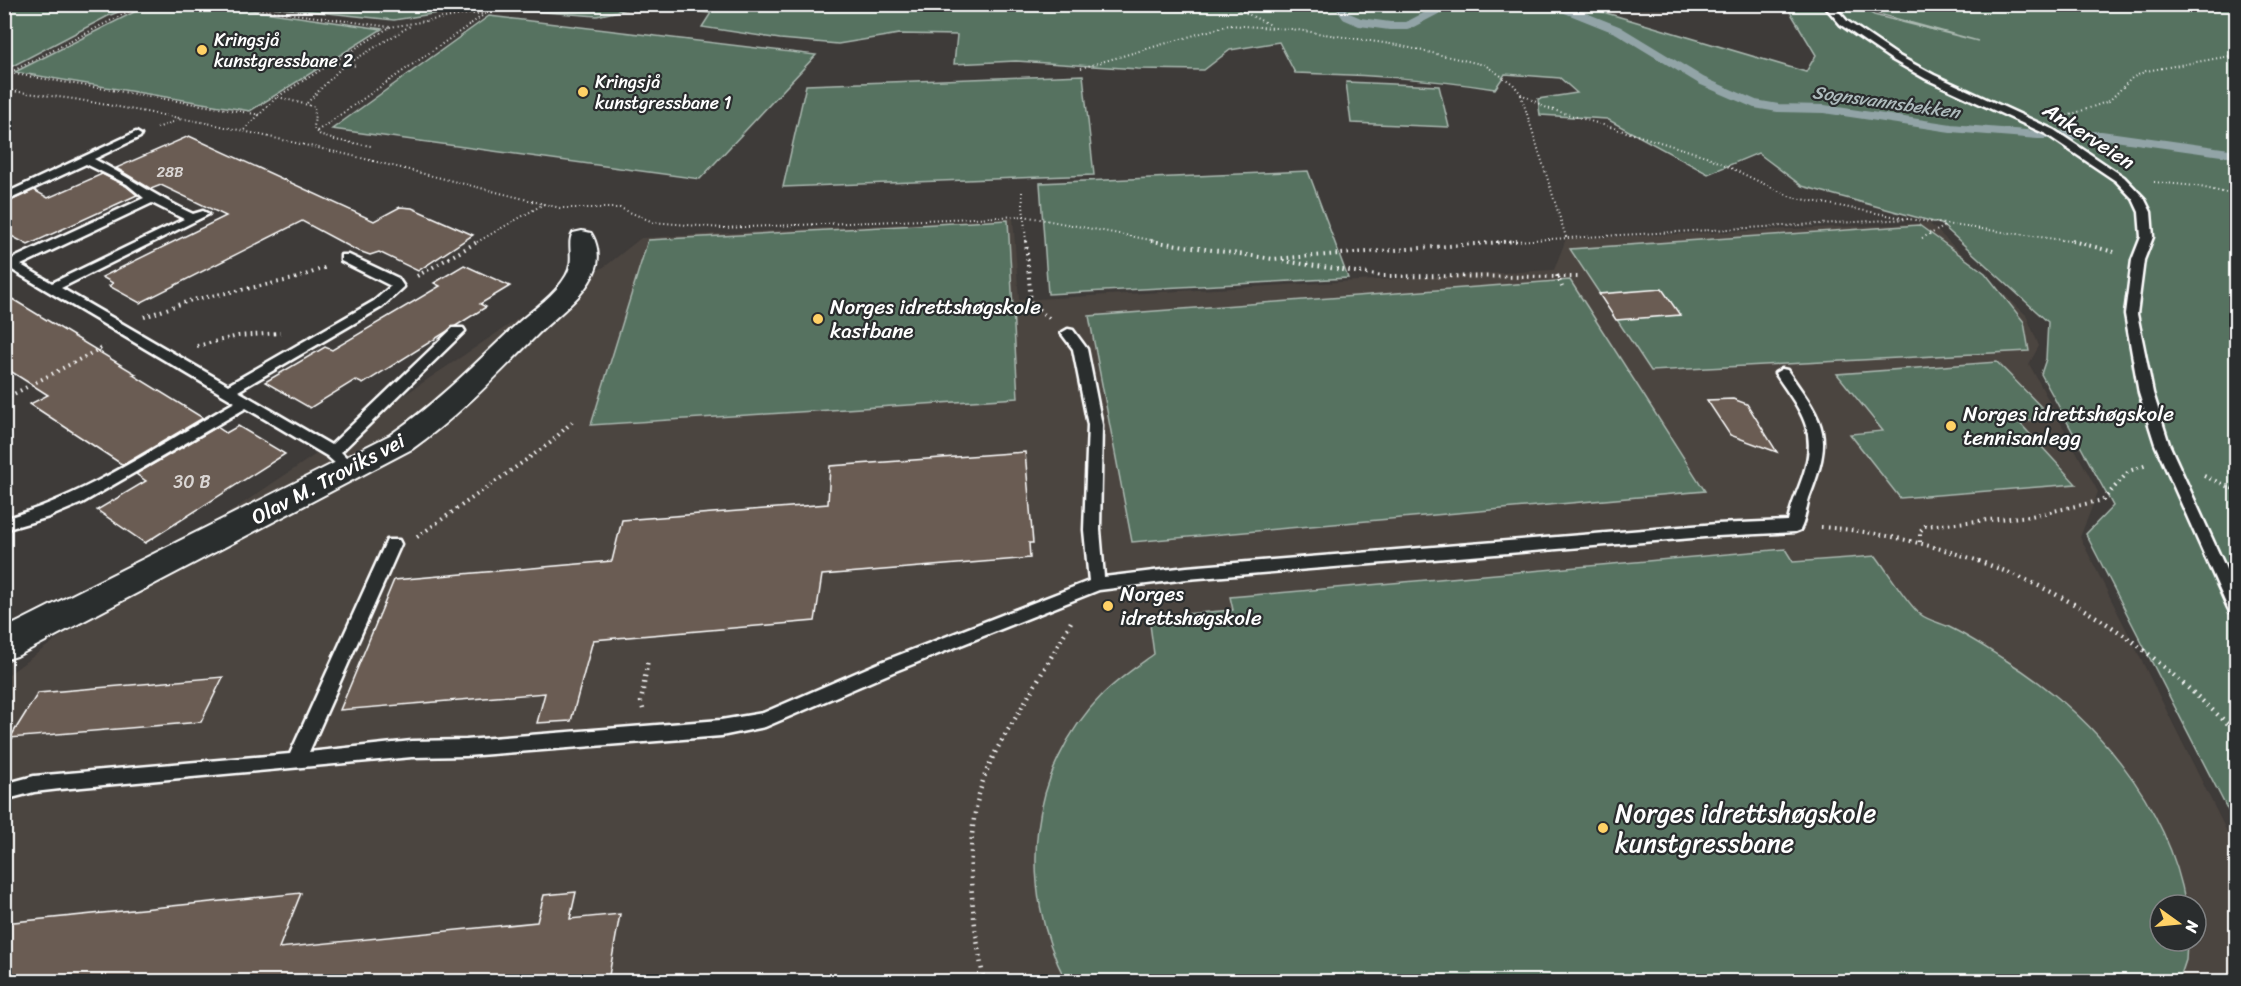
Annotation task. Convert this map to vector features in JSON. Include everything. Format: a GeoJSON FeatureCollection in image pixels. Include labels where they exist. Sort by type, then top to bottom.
{"type":"FeatureCollection","features":[{"type":"Feature","properties":{"kind":"street","name":"Olav M. Troviks vei"},"geometry":{"type":"LineString","coordinates":[[4,646],[341,459],[401,442],[435,418],[567,291],[581,271],[586,257],[582,238]]}},
{"type":"Feature","properties":{"kind":"lane","name":"Ankerveien"},"geometry":{"type":"LineString","coordinates":[[1827,4],[1852,29],[1894,57],[1939,81],[2054,135],[2120,179],[2134,193],[2145,212],[2147,237],[2139,260],[2131,314],[2146,393],[2172,467],[2236,609]]}},
{"type":"Feature","properties":{"kind":"lane"},"geometry":{"type":"LineString","coordinates":[[4,199],[136,135]]}},
{"type":"Feature","properties":{"kind":"lane"},"geometry":{"type":"LineString","coordinates":[[52,288],[198,216],[152,199],[131,183],[85,159]]}},
{"type":"Feature","properties":{"kind":"lane"},"geometry":{"type":"LineString","coordinates":[[8,262],[152,199]]}},
{"type":"Feature","properties":{"kind":"lane"},"geometry":{"type":"LineString","coordinates":[[229,390],[378,304],[398,287],[394,281],[345,258]]}},
{"type":"Feature","properties":{"kind":"lane"},"geometry":{"type":"LineString","coordinates":[[8,262],[168,357],[229,390],[341,459],[458,331]]}},
{"type":"Feature","properties":{"kind":"lane"},"geometry":{"type":"LineString","coordinates":[[1068,333],[1080,349],[1095,425],[1092,585]]}},
{"type":"Feature","properties":{"kind":"lane"},"geometry":{"type":"LineString","coordinates":[[4,792],[51,782],[412,749],[466,748],[721,728],[765,720],[908,658],[1092,585],[1187,573],[1717,530],[1795,526],[1796,510],[1818,457],[1819,434],[1815,423],[1782,373]]}},
{"type":"Feature","properties":{"kind":"lane"},"geometry":{"type":"LineString","coordinates":[[4,525],[44,513],[77,499],[247,401]]}},
{"type":"Feature","properties":{"kind":"lane"},"geometry":{"type":"LineString","coordinates":[[296,761],[390,551]]}},
{"type":"Feature","properties":{"kind":"path"},"geometry":{"type":"LineString","coordinates":[[7,73],[143,4]]}},
{"type":"Feature","properties":{"kind":"path"},"geometry":{"type":"LineString","coordinates":[[222,4],[390,27],[468,14],[485,14],[317,131]]}},
{"type":"Feature","properties":{"kind":"path"},"geometry":{"type":"LineString","coordinates":[[1228,4],[1274,27]]}},
{"type":"Feature","properties":{"kind":"path"},"geometry":{"type":"LineString","coordinates":[[307,103],[319,88],[347,65],[413,24]]}},
{"type":"Feature","properties":{"kind":"path"},"geometry":{"type":"LineString","coordinates":[[1081,68],[1229,25],[1274,27],[1397,45],[1462,57],[1485,65],[1501,75],[1521,94],[1547,108],[1706,156],[1791,197],[1908,219],[2069,240],[2139,260]]}},
{"type":"Feature","properties":{"kind":"path"},"geometry":{"type":"LineString","coordinates":[[242,132],[277,97],[390,27]]}},
{"type":"Feature","properties":{"kind":"path"},"geometry":{"type":"LineString","coordinates":[[2036,125],[2109,101],[2132,78],[2146,71],[2236,55]]}},
{"type":"Feature","properties":{"kind":"path"},"geometry":{"type":"LineString","coordinates":[[333,63],[357,66]]}},
{"type":"Feature","properties":{"kind":"path"},"geometry":{"type":"LineString","coordinates":[[7,73],[261,115]]}},
{"type":"Feature","properties":{"kind":"path"},"geometry":{"type":"LineString","coordinates":[[4,90],[56,96],[242,132],[410,169],[555,207],[623,208],[643,220],[653,222],[722,228],[998,215],[1024,216],[1134,238],[1383,276],[1579,277]]}},
{"type":"Feature","properties":{"kind":"path"},"geometry":{"type":"LineString","coordinates":[[1521,94],[1566,237]]}},
{"type":"Feature","properties":{"kind":"path"},"geometry":{"type":"LineString","coordinates":[[277,97],[307,103],[315,108],[314,129],[317,131],[335,140],[371,146]]}},
{"type":"Feature","properties":{"kind":"path"},"geometry":{"type":"LineString","coordinates":[[2120,179],[2196,186],[2236,195]]}},
{"type":"Feature","properties":{"kind":"path"},"geometry":{"type":"LineString","coordinates":[[1022,192],[1031,303]]}},
{"type":"Feature","properties":{"kind":"path"},"geometry":{"type":"LineString","coordinates":[[398,287],[544,204]]}},
{"type":"Feature","properties":{"kind":"path"},"geometry":{"type":"LineString","coordinates":[[1273,259],[1566,237],[1908,219]]}},
{"type":"Feature","properties":{"kind":"path"},"geometry":{"type":"LineString","coordinates":[[1922,238],[1947,225]]}},
{"type":"Feature","properties":{"kind":"path"},"geometry":{"type":"LineString","coordinates":[[4,399],[167,306],[308,275],[345,258]]}},
{"type":"Feature","properties":{"kind":"path"},"geometry":{"type":"LineString","coordinates":[[1557,276],[1562,287]]}},
{"type":"Feature","properties":{"kind":"path"},"geometry":{"type":"LineString","coordinates":[[168,357],[214,340],[254,333],[291,334],[320,339]]}},
{"type":"Feature","properties":{"kind":"path"},"geometry":{"type":"LineString","coordinates":[[390,551],[550,443],[575,419]]}},
{"type":"Feature","properties":{"kind":"path"},"geometry":{"type":"LineString","coordinates":[[1920,542],[1920,531],[1925,526],[2031,516],[2083,505],[2103,500],[2129,471],[2148,465],[2172,467]]}},
{"type":"Feature","properties":{"kind":"path"},"geometry":{"type":"LineString","coordinates":[[1846,527],[1920,542],[1959,554],[2001,571],[2083,611],[2133,643],[2236,731]]}},
{"type":"Feature","properties":{"kind":"path"},"geometry":{"type":"LineString","coordinates":[[984,981],[970,855],[978,797],[985,774],[999,745],[1092,585]]}},
{"type":"Feature","properties":{"kind":"path"},"geometry":{"type":"LineString","coordinates":[[648,659],[641,702],[643,709],[650,713],[664,731]]}},
{"type":"Feature","properties":{"kind":"shaded area","name":"Norges idrettshøgskole"},"geometry":{"type":"Polygon","coordinates":[[[1013,218],[1019,300],[1554,270],[1566,239],[1929,223],[2026,315],[2039,346],[2029,364],[2098,492],[2080,537],[2236,850],[2236,981],[5,982],[5,677],[230,512],[534,308],[607,265],[641,238],[1013,218]]]}},
{"type":"Feature","properties":{"kind":"green space"},"geometry":{"type":"Polygon","coordinates":[[[5,4],[136,5],[108,16],[5,70],[5,4]]]}},
{"type":"Feature","properties":{"kind":"green space"},"geometry":{"type":"Polygon","coordinates":[[[1576,4],[1806,72],[1816,55],[1786,5],[1857,5],[1874,15],[1978,41],[1879,14],[1864,5],[2236,5],[2236,826],[2086,534],[2113,506],[2041,374],[2046,359],[2048,322],[1941,224],[1802,186],[1758,153],[1708,174],[1607,119],[1540,115],[1538,99],[1577,93],[1560,78],[1505,74],[1495,89],[1395,78],[1295,73],[1279,42],[1230,50],[1204,70],[1138,69],[1016,61],[954,64],[957,35],[899,34],[838,44],[780,39],[702,27],[711,13],[636,7],[597,16],[476,7],[394,20],[252,5],[1576,4]]]}},
{"type":"Feature","properties":{"kind":"green space","name":"Kringsjå kunstgressbane 2"},"geometry":{"type":"Polygon","coordinates":[[[148,5],[216,5],[382,29],[250,111],[15,72],[148,5]]]}},
{"type":"Feature","properties":{"kind":"green space","name":"Kringsjå kunstgressbane 1"},"geometry":{"type":"Polygon","coordinates":[[[489,16],[816,55],[700,179],[332,129],[489,16]]]}},
{"type":"Feature","properties":{"kind":"green space"},"geometry":{"type":"Polygon","coordinates":[[[1083,75],[1094,175],[783,187],[806,85],[1083,75]]]}},
{"type":"Feature","properties":{"kind":"green space"},"geometry":{"type":"Polygon","coordinates":[[[1346,82],[1439,86],[1449,127],[1351,123],[1346,82]]]}},
{"type":"Feature","properties":{"kind":"green space"},"geometry":{"type":"Polygon","coordinates":[[[1308,171],[1348,278],[1048,294],[1040,183],[1308,171]]]}},
{"type":"Feature","properties":{"kind":"green space","name":"Norges idrettshøgskole kastbane"},"geometry":{"type":"Polygon","coordinates":[[[1008,220],[1018,398],[591,425],[648,240],[1008,220]]]}},
{"type":"Feature","properties":{"kind":"green space"},"geometry":{"type":"Polygon","coordinates":[[[1919,225],[1985,273],[2024,322],[2029,351],[1651,371],[1570,249],[1919,225]]]}},
{"type":"Feature","properties":{"kind":"green space"},"geometry":{"type":"Polygon","coordinates":[[[1570,280],[1705,491],[1132,542],[1089,316],[1570,280]]]}},
{"type":"Feature","properties":{"kind":"green space","name":"Norges idrettshøgskole tennisanlegg"},"geometry":{"type":"Polygon","coordinates":[[[1997,362],[2052,418],[2018,421],[2076,484],[1900,498],[1850,434],[1883,431],[1837,374],[1997,362]]]}},
{"type":"Feature","properties":{"kind":"green space"},"geometry":{"type":"Polygon","coordinates":[[[1785,549],[1793,562],[1876,556],[1904,596],[1920,614],[1970,638],[2004,659],[2067,706],[2096,733],[2144,796],[2177,867],[2183,893],[2148,893],[2148,953],[2186,953],[2179,981],[1066,981],[1050,945],[1040,907],[1036,869],[1038,831],[1045,794],[1058,758],[1078,725],[1103,694],[1154,654],[1149,617],[1233,610],[1230,597],[1785,549]]]}},
{"type":"Feature","properties":{"kind":"building"},"geometry":{"type":"Polygon","coordinates":[[[189,136],[374,221],[400,207],[412,208],[473,235],[418,271],[379,252],[370,255],[356,250],[302,221],[140,303],[109,286],[113,283],[102,277],[226,216],[161,185],[151,189],[116,168],[189,136]]]}},
{"type":"Feature","properties":{"kind":"building"},"geometry":{"type":"Polygon","coordinates":[[[102,174],[126,186],[137,195],[28,245],[4,232],[4,204],[34,190],[48,198],[102,174]]]}},
{"type":"Feature","properties":{"kind":"building"},"geometry":{"type":"Polygon","coordinates":[[[464,265],[510,286],[480,304],[486,307],[363,384],[355,380],[310,408],[265,382],[325,347],[332,350],[440,286],[434,283],[464,265]]]}},
{"type":"Feature","properties":{"kind":"building"},"geometry":{"type":"Polygon","coordinates":[[[1662,289],[1680,315],[1616,320],[1599,294],[1662,289]]]}},
{"type":"Feature","properties":{"kind":"building"},"geometry":{"type":"Polygon","coordinates":[[[4,294],[136,374],[133,375],[203,418],[123,465],[30,404],[48,395],[4,367],[4,294]]]}},
{"type":"Feature","properties":{"kind":"building"},"geometry":{"type":"Polygon","coordinates":[[[1733,399],[1747,404],[1777,452],[1730,435],[1707,400],[1733,399]]]}},
{"type":"Feature","properties":{"kind":"building"},"geometry":{"type":"Polygon","coordinates":[[[238,426],[285,454],[145,543],[97,510],[146,481],[136,474],[217,427],[226,433],[238,426]]]}},
{"type":"Feature","properties":{"kind":"building"},"geometry":{"type":"Polygon","coordinates":[[[1025,452],[1033,543],[1029,543],[1030,558],[822,575],[815,621],[593,640],[571,721],[537,723],[545,693],[340,710],[394,580],[612,561],[622,520],[828,504],[830,466],[1025,452]]]}},
{"type":"Feature","properties":{"kind":"building"},"geometry":{"type":"Polygon","coordinates":[[[223,677],[201,722],[10,738],[38,693],[223,677]]]}},
{"type":"Feature","properties":{"kind":"building"},"geometry":{"type":"Polygon","coordinates":[[[576,892],[570,919],[620,914],[608,981],[4,981],[4,923],[301,893],[279,948],[537,922],[544,895],[576,892]]]}},
{"type":"Feature","properties":{"kind":"waterway","name":"Sognsvannsbekken"},"geometry":{"type":"LineString","coordinates":[[1165,4],[1180,7],[1201,4]]}},
{"type":"Feature","properties":{"kind":"waterway","name":"Sognsvannsbekken"},"geometry":{"type":"LineString","coordinates":[[1338,4],[1346,16],[1360,22],[1390,26],[1407,26],[1449,4]]}},
{"type":"Feature","properties":{"kind":"waterway","name":"Sognsvannsbekken"},"geometry":{"type":"LineString","coordinates":[[1553,4],[1618,30],[1702,81],[1755,104],[1778,108],[1824,109],[1951,128],[2038,135],[2101,135],[2236,154]]}},
{"type":"Feature","properties":{"kind":"place","name":"Kringsjå kunstgressbane 2"},"geometry":{"type":"Point","coordinates":[202,50]}},
{"type":"Feature","properties":{"kind":"place","name":"Kringsjå kunstgressbane 1"},"geometry":{"type":"Point","coordinates":[583,92]}},
{"type":"Feature","properties":{"kind":"place","name":"Norges idrettshøgskole kastbane"},"geometry":{"type":"Point","coordinates":[818,319]}},
{"type":"Feature","properties":{"kind":"place","name":"Norges idrettshøgskole tennisanlegg"},"geometry":{"type":"Point","coordinates":[1951,426]}},
{"type":"Feature","properties":{"kind":"place","name":"Norges idrettshøgskole"},"geometry":{"type":"Point","coordinates":[1108,606]}},
{"type":"Feature","properties":{"kind":"place","name":"Norges idrettshøgskole kunstgressbane"},"geometry":{"type":"Point","coordinates":[1603,828]}}]}
